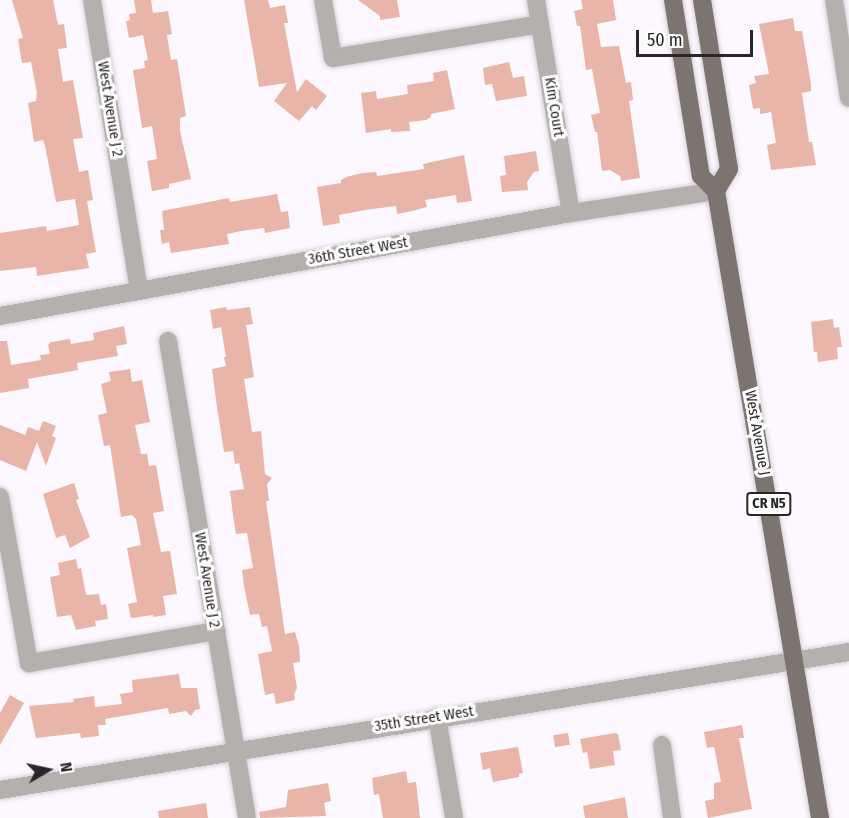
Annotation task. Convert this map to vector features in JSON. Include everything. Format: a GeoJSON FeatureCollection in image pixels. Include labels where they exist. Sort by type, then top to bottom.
{"type":"FeatureCollection","features":[{"type":"Feature","properties":{"kind":"main road","name":"West Avenue J"},"geometry":{"type":"LineString","coordinates":[[673,0],[701,176],[716,191],[820,818]]}},
{"type":"Feature","properties":{"kind":"main road"},"geometry":{"type":"LineString","coordinates":[[702,0],[729,169],[716,191]]}},
{"type":"Feature","properties":{"kind":"street","name":"West Avenue J 2"},"geometry":{"type":"LineString","coordinates":[[92,0],[139,289]]}},
{"type":"Feature","properties":{"kind":"street"},"geometry":{"type":"LineString","coordinates":[[323,0],[333,58],[540,24]]}},
{"type":"Feature","properties":{"kind":"street","name":"Kim Court"},"geometry":{"type":"LineString","coordinates":[[536,0],[572,213]]}},
{"type":"Feature","properties":{"kind":"street"},"geometry":{"type":"LineString","coordinates":[[834,0],[849,98]]}},
{"type":"Feature","properties":{"kind":"street","name":"36th Street West"},"geometry":{"type":"LineString","coordinates":[[0,316],[139,289],[572,213],[716,191]]}},
{"type":"Feature","properties":{"kind":"street","name":"West Avenue J 2"},"geometry":{"type":"LineString","coordinates":[[168,341],[247,818]]}},
{"type":"Feature","properties":{"kind":"street"},"geometry":{"type":"LineString","coordinates":[[1,497],[29,663],[216,631]]}},
{"type":"Feature","properties":{"kind":"street","name":"35th Street West"},"geometry":{"type":"LineString","coordinates":[[0,790],[849,651]]}},
{"type":"Feature","properties":{"kind":"street"},"geometry":{"type":"LineString","coordinates":[[437,717],[454,818]]}},
{"type":"Feature","properties":{"kind":"street"},"geometry":{"type":"LineString","coordinates":[[662,745],[672,818]]}},
{"type":"Feature","properties":{"kind":"building"},"geometry":{"type":"Polygon","coordinates":[[[12,0],[53,0],[58,25],[64,24],[67,48],[58,49],[63,82],[73,80],[83,138],[73,139],[79,172],[88,170],[93,200],[87,201],[96,252],[86,254],[89,268],[37,276],[36,267],[0,271],[0,233],[46,226],[47,231],[79,225],[75,199],[56,202],[43,140],[34,142],[28,103],[36,101],[37,93],[31,62],[22,63],[18,39],[23,38],[12,0]]]}},
{"type":"Feature","properties":{"kind":"building"},"geometry":{"type":"Polygon","coordinates":[[[134,0],[151,0],[153,13],[168,11],[172,34],[167,35],[171,60],[177,59],[186,116],[180,118],[180,131],[191,179],[169,184],[169,188],[152,191],[147,161],[157,159],[152,126],[142,128],[133,70],[145,68],[144,61],[148,60],[143,35],[129,38],[126,21],[130,20],[129,14],[136,13],[134,0]]]}},
{"type":"Feature","properties":{"kind":"building"},"geometry":{"type":"Polygon","coordinates":[[[244,0],[268,0],[270,8],[285,5],[288,23],[284,23],[297,92],[306,79],[327,96],[316,110],[312,106],[299,121],[274,101],[287,83],[259,87],[244,0]]]}},
{"type":"Feature","properties":{"kind":"building"},"geometry":{"type":"Polygon","coordinates":[[[358,0],[397,0],[400,17],[380,20],[380,16],[358,0]]]}},
{"type":"Feature","properties":{"kind":"building"},"geometry":{"type":"Polygon","coordinates":[[[581,0],[613,0],[616,20],[597,24],[601,47],[619,46],[626,83],[631,82],[633,100],[629,101],[640,178],[621,181],[620,176],[610,170],[602,171],[597,132],[595,132],[591,115],[600,113],[592,69],[586,70],[580,26],[577,26],[574,11],[583,9],[581,0]]]}},
{"type":"Feature","properties":{"kind":"building"},"geometry":{"type":"Polygon","coordinates":[[[793,18],[795,31],[802,31],[811,84],[811,91],[802,93],[809,142],[812,142],[816,165],[771,170],[767,145],[776,143],[771,112],[760,114],[760,108],[753,109],[749,85],[756,83],[754,76],[769,74],[759,24],[793,18]]]}},
{"type":"Feature","properties":{"kind":"building"},"geometry":{"type":"Polygon","coordinates":[[[509,62],[513,78],[524,76],[527,96],[496,101],[492,84],[485,85],[483,68],[509,62]]]}},
{"type":"Feature","properties":{"kind":"building"},"geometry":{"type":"Polygon","coordinates":[[[447,70],[455,109],[431,114],[431,117],[426,120],[409,122],[410,131],[391,132],[391,129],[366,133],[361,93],[376,91],[377,99],[408,94],[407,85],[434,81],[433,73],[447,70]]]}},
{"type":"Feature","properties":{"kind":"building"},"geometry":{"type":"Polygon","coordinates":[[[536,151],[539,171],[534,172],[527,182],[528,190],[502,192],[500,176],[506,175],[504,156],[536,151]]]}},
{"type":"Feature","properties":{"kind":"building"},"geometry":{"type":"Polygon","coordinates":[[[464,155],[472,201],[457,203],[456,195],[425,200],[427,207],[397,214],[396,206],[365,210],[339,215],[340,223],[323,226],[317,187],[341,183],[341,180],[346,177],[363,173],[376,172],[377,176],[424,169],[423,164],[464,155]]]}},
{"type":"Feature","properties":{"kind":"building"},"geometry":{"type":"Polygon","coordinates":[[[277,194],[281,212],[288,211],[290,228],[265,233],[264,228],[241,231],[227,234],[229,244],[171,253],[169,242],[162,244],[160,230],[164,230],[162,211],[229,198],[230,202],[277,194]]]}},
{"type":"Feature","properties":{"kind":"building"},"geometry":{"type":"Polygon","coordinates":[[[226,307],[227,310],[250,307],[253,324],[246,325],[254,377],[244,379],[252,432],[261,431],[265,474],[272,478],[267,484],[269,501],[266,501],[285,634],[295,632],[299,646],[300,662],[293,663],[297,688],[294,694],[295,700],[276,704],[274,693],[265,695],[258,654],[272,651],[267,626],[262,627],[259,614],[250,615],[244,586],[242,570],[253,568],[247,533],[236,534],[230,491],[244,489],[239,463],[235,464],[233,451],[224,452],[212,369],[226,366],[224,357],[226,357],[221,327],[213,329],[210,310],[226,307]]]}},
{"type":"Feature","properties":{"kind":"building"},"geometry":{"type":"Polygon","coordinates":[[[833,319],[834,328],[839,327],[842,347],[837,347],[838,359],[818,362],[817,352],[814,352],[811,322],[833,319]]]}},
{"type":"Feature","properties":{"kind":"building"},"geometry":{"type":"Polygon","coordinates":[[[124,326],[127,344],[116,346],[118,356],[77,363],[78,370],[28,379],[29,388],[0,393],[0,341],[7,341],[11,365],[41,360],[40,355],[50,354],[48,345],[51,342],[70,339],[71,344],[94,340],[93,333],[124,326]]]}},
{"type":"Feature","properties":{"kind":"building"},"geometry":{"type":"Polygon","coordinates":[[[130,369],[132,382],[142,380],[150,422],[135,425],[141,454],[147,454],[149,466],[156,465],[164,511],[153,513],[161,552],[170,551],[177,594],[163,596],[166,615],[153,617],[153,615],[131,618],[128,604],[137,602],[127,548],[141,545],[136,519],[132,515],[121,517],[110,445],[104,446],[98,415],[107,413],[101,384],[111,381],[109,372],[130,369]]]}},
{"type":"Feature","properties":{"kind":"building"},"geometry":{"type":"Polygon","coordinates":[[[43,421],[56,426],[52,436],[56,438],[46,466],[37,442],[26,471],[0,460],[0,425],[25,435],[28,427],[39,431],[43,421]]]}},
{"type":"Feature","properties":{"kind":"building"},"geometry":{"type":"Polygon","coordinates":[[[74,483],[79,499],[76,500],[90,537],[70,548],[65,535],[56,538],[43,494],[74,483]]]}},
{"type":"Feature","properties":{"kind":"building"},"geometry":{"type":"Polygon","coordinates":[[[76,559],[78,569],[81,568],[86,595],[99,594],[101,605],[106,604],[108,619],[95,621],[96,626],[76,630],[71,615],[57,617],[50,577],[60,575],[58,563],[76,559]]]}},
{"type":"Feature","properties":{"kind":"building"},"geometry":{"type":"Polygon","coordinates":[[[179,674],[181,688],[197,688],[200,709],[195,710],[191,716],[186,711],[169,714],[168,708],[105,719],[106,725],[98,725],[99,736],[81,738],[80,733],[36,738],[29,706],[74,702],[73,699],[94,696],[95,707],[122,704],[120,694],[133,692],[132,680],[179,674]]]}},
{"type":"Feature","properties":{"kind":"building"},"geometry":{"type":"Polygon","coordinates":[[[10,695],[24,703],[0,745],[0,713],[10,695]]]}},
{"type":"Feature","properties":{"kind":"building"},"geometry":{"type":"Polygon","coordinates":[[[742,725],[744,738],[739,738],[752,809],[708,818],[705,801],[714,799],[714,783],[721,782],[714,747],[707,748],[704,732],[742,725]]]}},
{"type":"Feature","properties":{"kind":"building"},"geometry":{"type":"Polygon","coordinates":[[[568,733],[570,745],[555,747],[553,735],[568,733]]]}},
{"type":"Feature","properties":{"kind":"building"},"geometry":{"type":"Polygon","coordinates":[[[618,734],[621,750],[613,751],[615,765],[590,769],[587,752],[583,753],[580,739],[618,734]]]}},
{"type":"Feature","properties":{"kind":"building"},"geometry":{"type":"Polygon","coordinates":[[[518,747],[523,773],[519,774],[519,777],[493,782],[490,768],[483,770],[480,753],[518,747]]]}},
{"type":"Feature","properties":{"kind":"building"},"geometry":{"type":"Polygon","coordinates":[[[406,771],[408,783],[416,782],[420,818],[383,818],[379,794],[374,795],[372,778],[406,771]]]}},
{"type":"Feature","properties":{"kind":"building"},"geometry":{"type":"Polygon","coordinates":[[[328,783],[331,801],[324,803],[326,816],[260,818],[259,812],[286,807],[288,790],[328,783]]]}},
{"type":"Feature","properties":{"kind":"building"},"geometry":{"type":"Polygon","coordinates":[[[625,797],[628,818],[585,818],[583,806],[625,797]]]}},
{"type":"Feature","properties":{"kind":"building"},"geometry":{"type":"Polygon","coordinates":[[[206,803],[208,818],[159,818],[158,811],[206,803]]]}}]}
